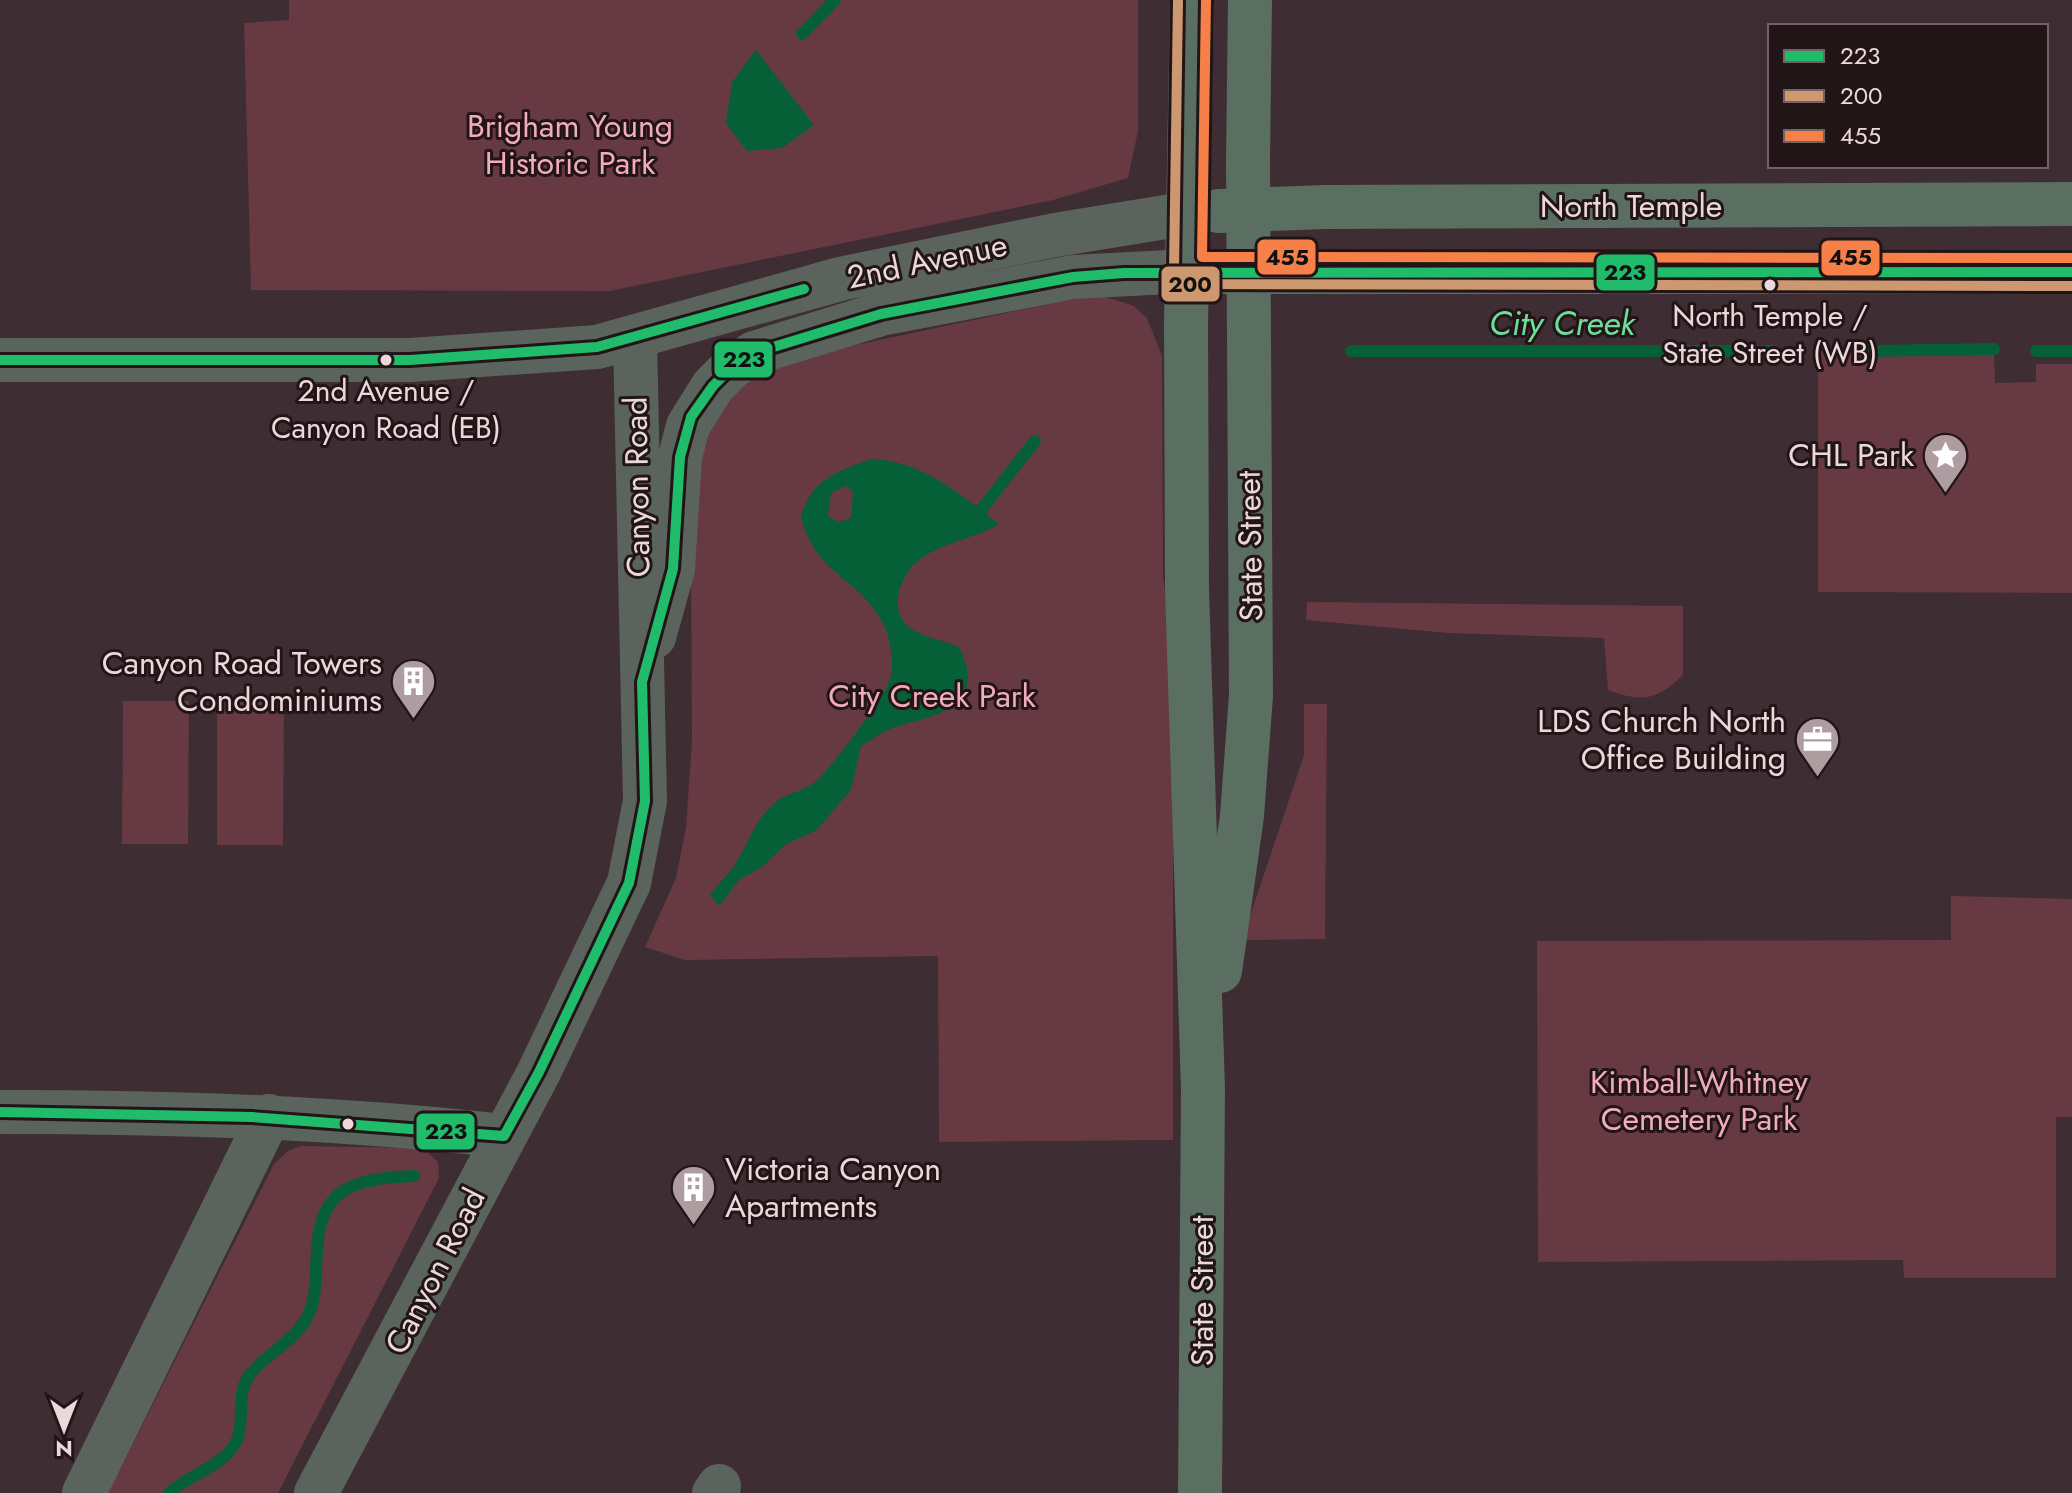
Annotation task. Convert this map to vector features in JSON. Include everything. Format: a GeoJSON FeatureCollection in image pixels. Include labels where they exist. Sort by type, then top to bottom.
{"type":"FeatureCollection","features":[{"type":"Feature","properties":{"kind":"main road","name":"State Street"},"geometry":{"type":"LineString","coordinates":[[1192,0],[1187,589],[1203,1089],[1200,1493]]}},
{"type":"Feature","properties":{"kind":"main road","name":"State Street"},"geometry":{"type":"LineString","coordinates":[[1203,1089],[1249,756],[1250,0]]}},
{"type":"Feature","properties":{"kind":"main road","name":"North Temple"},"geometry":{"type":"LineString","coordinates":[[1190,213],[2072,204]]}},
{"type":"Feature","properties":{"kind":"main road","name":"North Temple"},"geometry":{"type":"LineString","coordinates":[[1188,271],[2072,272]]}},
{"type":"Feature","properties":{"kind":"street","name":"2nd Avenue"},"geometry":{"type":"LineString","coordinates":[[0,360],[410,360],[597,347],[635,339],[840,279],[1055,235],[1190,213]]}},
{"type":"Feature","properties":{"kind":"street","name":"2nd Avenue"},"geometry":{"type":"LineString","coordinates":[[713,386],[732,367],[754,353],[881,314],[1073,277],[1188,271]]}},
{"type":"Feature","properties":{"kind":"street","name":"Canyon Road"},"geometry":{"type":"LineString","coordinates":[[316,1493],[391,1357],[539,1072],[629,883],[645,801],[635,339]]}},
{"type":"Feature","properties":{"kind":"street","name":"Canyon Road"},"geometry":{"type":"LineString","coordinates":[[642,682],[673,569],[680,457],[691,417],[713,386]]}},
{"type":"Feature","properties":{"kind":"street"},"geometry":{"type":"LineString","coordinates":[[0,1112],[197,1112],[504,1136]]}},
{"type":"Feature","properties":{"kind":"street"},"geometry":{"type":"LineString","coordinates":[[84,1493],[269,1116]]}},
{"type":"Feature","properties":{"kind":"green space","name":"Brigham Young Historic Park"},"geometry":{"type":"Polygon","coordinates":[[[289,0],[1138,0],[1138,131],[1128,178],[1053,200],[610,291],[251,290],[244,23],[289,20],[289,0]]]}},
{"type":"Feature","properties":{"kind":"green space","name":"City Creek Park"},"geometry":{"type":"Polygon","coordinates":[[[1103,296],[1134,306],[1147,318],[1162,356],[1163,576],[1173,651],[1173,1140],[939,1142],[938,956],[685,960],[645,947],[676,878],[686,828],[692,740],[691,569],[695,456],[736,390],[781,361],[1067,300],[1103,296]]]}},
{"type":"Feature","properties":{"kind":"green space","name":"CHL Park"},"geometry":{"type":"Polygon","coordinates":[[[1994,349],[1995,383],[2036,382],[2036,364],[2072,364],[2072,593],[1818,592],[1818,351],[1994,349]]]}},
{"type":"Feature","properties":{"kind":"green space"},"geometry":{"type":"Polygon","coordinates":[[[1307,602],[1683,606],[1683,675],[1657,694],[1631,697],[1608,690],[1604,638],[1448,633],[1306,620],[1307,602]]]}},
{"type":"Feature","properties":{"kind":"green space"},"geometry":{"type":"Polygon","coordinates":[[[123,701],[189,701],[188,844],[122,844],[123,701]]]}},
{"type":"Feature","properties":{"kind":"green space"},"geometry":{"type":"Polygon","coordinates":[[[217,702],[284,702],[283,845],[217,845],[217,702]]]}},
{"type":"Feature","properties":{"kind":"green space"},"geometry":{"type":"Polygon","coordinates":[[[1304,704],[1327,704],[1325,939],[1242,940],[1304,755],[1304,704]]]}},
{"type":"Feature","properties":{"kind":"green space","name":"Kimball-Whitney Cemetery Park"},"geometry":{"type":"Polygon","coordinates":[[[1951,896],[2072,899],[2072,1117],[2056,1117],[2056,1278],[1904,1278],[1903,1260],[1538,1262],[1537,941],[1951,940],[1951,896]]]}},
{"type":"Feature","properties":{"kind":"green space"},"geometry":{"type":"Polygon","coordinates":[[[300,1146],[423,1148],[438,1162],[439,1178],[278,1493],[108,1493],[274,1164],[288,1151],[300,1146]]]}},
{"type":"Feature","properties":{"kind":"shaded area"},"geometry":{"type":"Polygon","coordinates":[[[756,50],[814,125],[782,148],[747,151],[726,123],[732,82],[756,50]]]}},
{"type":"Feature","properties":{"kind":"shaded area"},"geometry":{"type":"Polygon","coordinates":[[[873,459],[891,461],[925,473],[956,491],[999,524],[925,556],[903,580],[898,598],[899,612],[909,627],[960,648],[967,670],[967,685],[963,696],[946,710],[888,730],[861,746],[851,790],[817,830],[786,844],[762,867],[739,880],[719,906],[710,895],[733,867],[769,808],[811,785],[822,775],[869,715],[890,679],[892,661],[889,641],[877,613],[817,552],[807,536],[801,516],[819,485],[838,472],[873,459]],[[846,486],[831,493],[828,516],[839,522],[851,518],[853,491],[846,486]]]}},
{"type":"Feature","properties":{"kind":"waterway"},"geometry":{"type":"LineString","coordinates":[[802,34],[835,0]]}},
{"type":"Feature","properties":{"kind":"waterway","name":"City Creek"},"geometry":{"type":"LineString","coordinates":[[1871,351],[1994,349]]}},
{"type":"Feature","properties":{"kind":"waterway","name":"City Creek"},"geometry":{"type":"LineString","coordinates":[[1351,351],[1774,351]]}},
{"type":"Feature","properties":{"kind":"waterway","name":"City Creek"},"geometry":{"type":"LineString","coordinates":[[2036,351],[2072,351]]}},
{"type":"Feature","properties":{"kind":"waterway"},"geometry":{"type":"LineString","coordinates":[[970,516],[981,510],[1035,441]]}},
{"type":"Feature","properties":{"kind":"waterway","name":"City Creek"},"geometry":{"type":"LineString","coordinates":[[169,1493],[217,1462],[233,1447],[240,1428],[242,1395],[247,1380],[259,1364],[292,1337],[305,1321],[314,1297],[321,1225],[334,1199],[360,1183],[414,1176]]}},
{"type":"Feature","properties":{"kind":"transit line","name":"200"},"geometry":{"type":"LineString","coordinates":[[1178,0],[1174,271],[1184,284],[2072,286]]}},
{"type":"Feature","properties":{"kind":"transit line","name":"455"},"geometry":{"type":"LineString","coordinates":[[1206,0],[1202,257],[2072,258]]}},
{"type":"Feature","properties":{"kind":"transit line","name":"223"},"geometry":{"type":"LineString","coordinates":[[0,1112],[252,1117],[504,1136],[539,1072],[629,883],[645,801],[642,682],[673,569],[680,457],[691,417],[713,386],[732,367],[754,353],[881,314],[1073,277],[1124,273],[2072,272]]}},
{"type":"Feature","properties":{"kind":"transit line","name":"223"},"geometry":{"type":"LineString","coordinates":[[0,360],[410,360],[597,347],[804,289]]}},
{"type":"Feature","properties":{"kind":"place","name":"North Temple / State Street (WB)"},"geometry":{"type":"Point","coordinates":[1770,285]}},
{"type":"Feature","properties":{"kind":"place","name":"2nd Avenue / Canyon Road (EB)"},"geometry":{"type":"Point","coordinates":[386,360]}},
{"type":"Feature","properties":{"kind":"place","name":"CHL Park"},"geometry":{"type":"Point","coordinates":[1945,494]}},
{"type":"Feature","properties":{"kind":"place","name":"Canyon Road Towers Condominiums"},"geometry":{"type":"Point","coordinates":[413,720]}},
{"type":"Feature","properties":{"kind":"place","name":"LDS Church North Office Building"},"geometry":{"type":"Point","coordinates":[1817,778]}},
{"type":"Feature","properties":{"kind":"place","name":"Victoria Canyon Apartments"},"geometry":{"type":"Point","coordinates":[694,1226]}}]}
